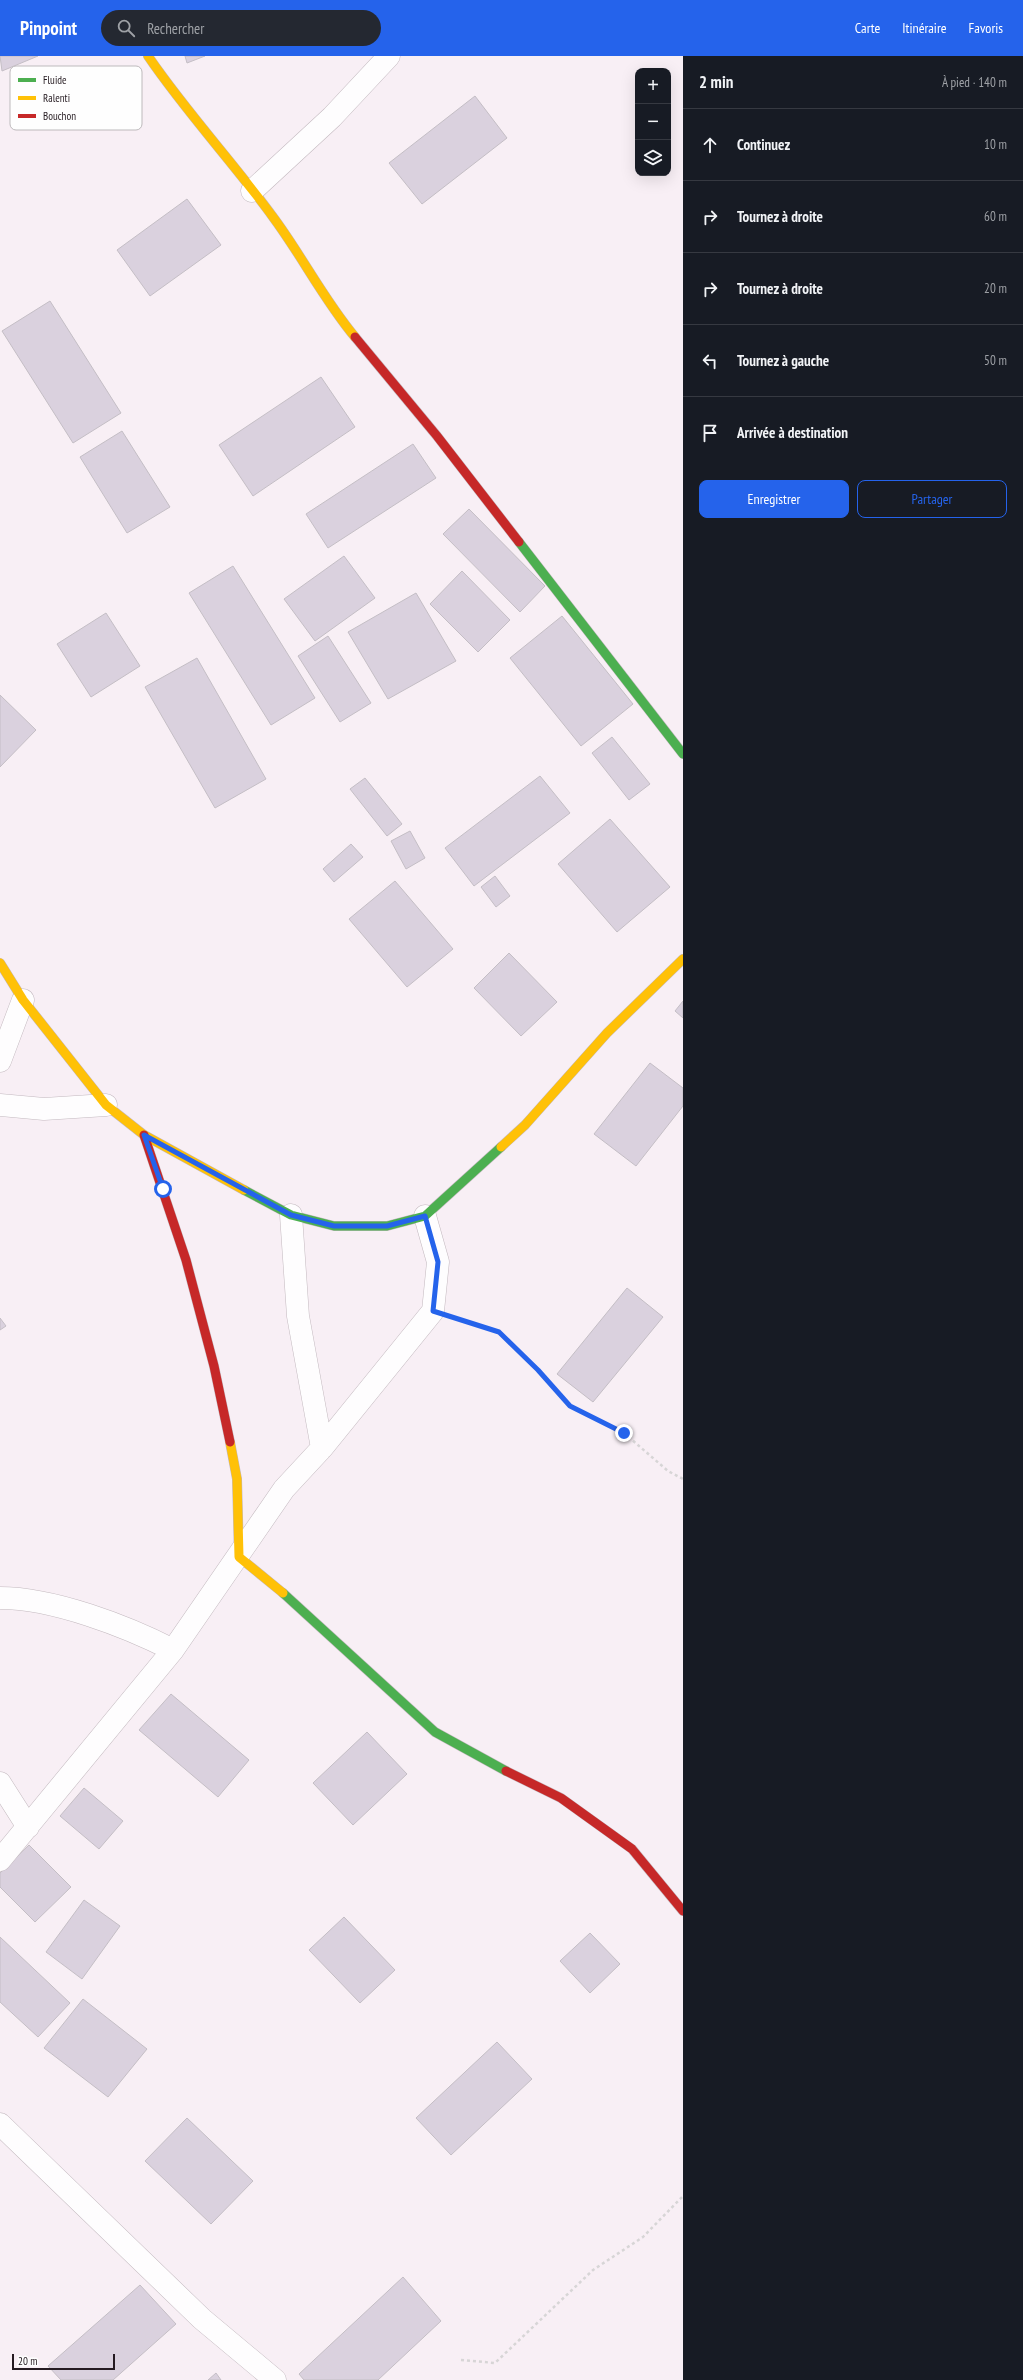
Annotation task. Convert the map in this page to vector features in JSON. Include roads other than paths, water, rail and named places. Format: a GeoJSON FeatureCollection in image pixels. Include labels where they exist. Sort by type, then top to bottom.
{"type":"FeatureCollection","features":[{"type":"Feature","properties":{"kind":"street"},"geometry":{"type":"LineString","coordinates":[[148,56],[172,91],[273,217],[338,317],[437,436],[683,754]]}},
{"type":"Feature","properties":{"kind":"street"},"geometry":{"type":"LineString","coordinates":[[252,191],[332,117],[388,56]]}},
{"type":"Feature","properties":{"kind":"street"},"geometry":{"type":"LineString","coordinates":[[0,964],[23,1000],[106,1105],[144,1135],[291,1215],[334,1226],[387,1226],[425,1216],[478,1170],[524,1125],[608,1033],[683,959]]}},
{"type":"Feature","properties":{"kind":"street"},"geometry":{"type":"LineString","coordinates":[[0,1062],[23,1000]]}},
{"type":"Feature","properties":{"kind":"street"},"geometry":{"type":"LineString","coordinates":[[0,1105],[44,1108],[106,1105]]}},
{"type":"Feature","properties":{"kind":"street"},"geometry":{"type":"LineString","coordinates":[[144,1135],[186,1260],[214,1366],[237,1479],[239,1557],[279,1589],[435,1732],[485,1761],[561,1798],[600,1824],[632,1849],[683,1911]]}},
{"type":"Feature","properties":{"kind":"street"},"geometry":{"type":"LineString","coordinates":[[291,1215],[298,1316],[322,1448]]}},
{"type":"Feature","properties":{"kind":"street"},"geometry":{"type":"LineString","coordinates":[[0,1860],[173,1650],[239,1557],[284,1489],[322,1448],[433,1311],[438,1262],[425,1216]]}},
{"type":"Feature","properties":{"kind":"street"},"geometry":{"type":"LineString","coordinates":[[0,1598],[22,1598],[62,1609],[135,1631],[173,1650]]}},
{"type":"Feature","properties":{"kind":"street"},"geometry":{"type":"LineString","coordinates":[[0,1783],[28,1827]]}},
{"type":"Feature","properties":{"kind":"street"},"geometry":{"type":"LineString","coordinates":[[0,2124],[202,2319],[275,2380]]}}]}
